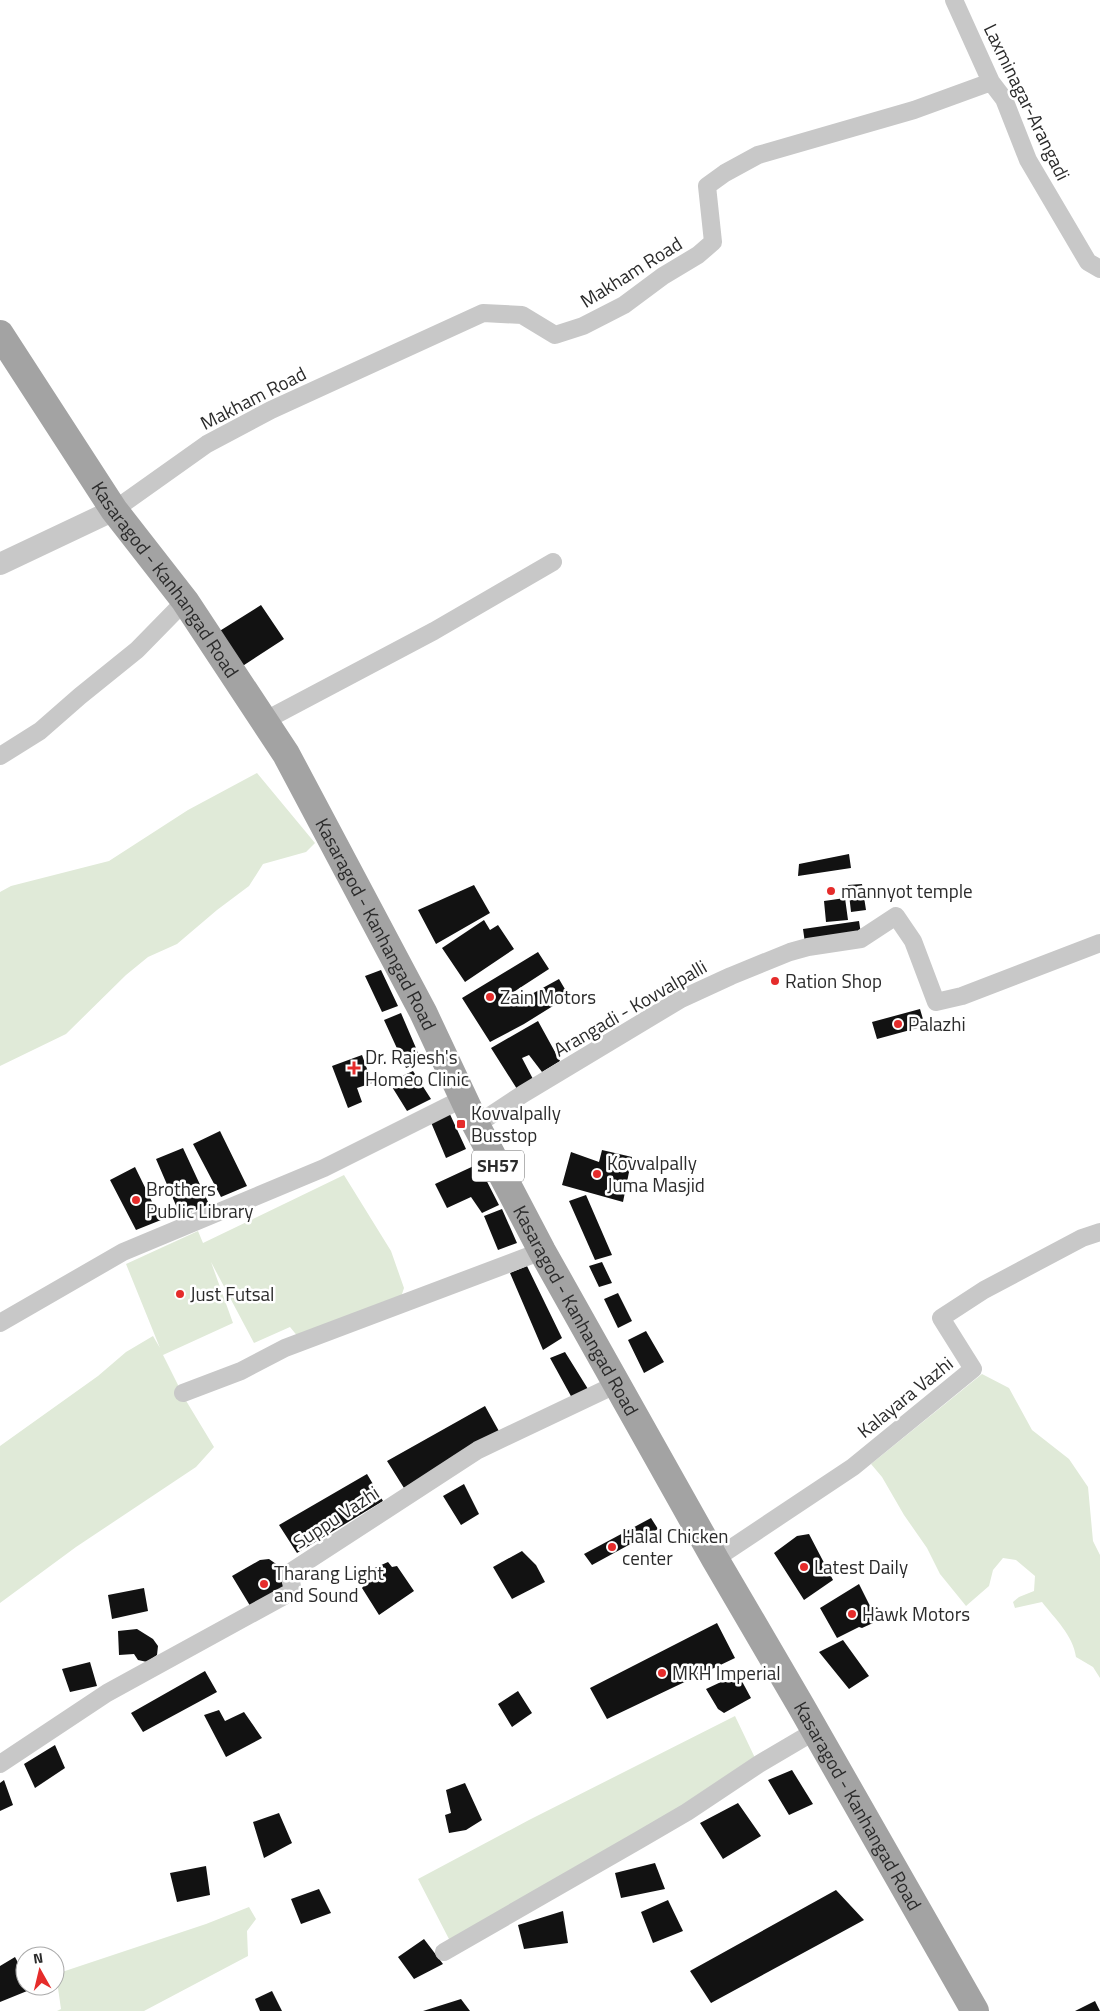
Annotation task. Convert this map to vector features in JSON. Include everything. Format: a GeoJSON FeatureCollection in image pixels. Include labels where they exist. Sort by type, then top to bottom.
{"type":"FeatureCollection","features":[{"type":"Feature","properties":{"kind":"main road","name":"Kasaragod - Kanhangad Road"},"geometry":{"type":"LineString","coordinates":[[0,334],[114,510],[185,601],[286,754],[423,1012],[476,1125],[542,1251],[715,1559],[975,2011]]}},
{"type":"Feature","properties":{"kind":"street","name":"Laxminagar-Arangadi"},"geometry":{"type":"LineString","coordinates":[[954,0],[991,82],[1004,99],[1028,160],[1088,262],[1100,269]]}},
{"type":"Feature","properties":{"kind":"street","name":"Makham Road"},"geometry":{"type":"LineString","coordinates":[[114,510],[207,444],[271,410],[483,313],[522,315],[555,335],[583,326],[624,306],[663,276],[698,255],[713,242],[707,186],[725,173],[758,155],[914,110],[991,82]]}},
{"type":"Feature","properties":{"kind":"street"},"geometry":{"type":"LineString","coordinates":[[0,564],[114,510]]}},
{"type":"Feature","properties":{"kind":"street"},"geometry":{"type":"LineString","coordinates":[[264,721],[434,631],[554,562]]}},
{"type":"Feature","properties":{"kind":"street"},"geometry":{"type":"LineString","coordinates":[[0,756],[40,731],[137,650],[185,601]]}},
{"type":"Feature","properties":{"kind":"street","name":"Arangadi - Kovvalpalli"},"geometry":{"type":"LineString","coordinates":[[476,1125],[681,999],[790,952],[808,946],[860,939],[896,916],[913,941],[936,1002],[962,996],[1100,943]]}},
{"type":"Feature","properties":{"kind":"street"},"geometry":{"type":"LineString","coordinates":[[0,1323],[123,1252],[324,1168],[464,1098]]}},
{"type":"Feature","properties":{"kind":"street","name":"Kalayara Vazhi"},"geometry":{"type":"LineString","coordinates":[[715,1559],[853,1467],[973,1369],[941,1318],[984,1290],[1082,1238],[1100,1232]]}},
{"type":"Feature","properties":{"kind":"street"},"geometry":{"type":"LineString","coordinates":[[182,1393],[241,1371],[285,1348],[542,1251]]}},
{"type":"Feature","properties":{"kind":"street","name":"Suppu Vazhi"},"geometry":{"type":"LineString","coordinates":[[0,1764],[107,1693],[294,1591],[290,1573],[478,1450],[617,1384]]}},
{"type":"Feature","properties":{"kind":"street"},"geometry":{"type":"LineString","coordinates":[[444,1952],[687,1812],[759,1764],[816,1732]]}},
{"type":"Feature","properties":{"kind":"green space"},"geometry":{"type":"Polygon","coordinates":[[[257,773],[315,843],[306,852],[263,864],[249,886],[177,944],[148,957],[126,975],[66,1034],[0,1066],[0,892],[11,886],[109,861],[188,810],[257,773]]]}},
{"type":"Feature","properties":{"kind":"green space"},"geometry":{"type":"Polygon","coordinates":[[[344,1175],[391,1251],[404,1288],[400,1300],[299,1338],[290,1327],[254,1343],[211,1262],[233,1323],[163,1355],[185,1399],[214,1447],[196,1467],[76,1547],[0,1603],[0,1446],[98,1376],[126,1352],[153,1336],[160,1348],[126,1264],[198,1231],[203,1243],[344,1175]]]}},
{"type":"Feature","properties":{"kind":"green space"},"geometry":{"type":"Polygon","coordinates":[[[982,1374],[1009,1388],[1032,1430],[1069,1459],[1088,1487],[1093,1541],[1100,1555],[1100,1678],[1093,1667],[1076,1657],[1067,1634],[1042,1602],[1015,1608],[1013,1602],[1019,1597],[1034,1591],[1035,1576],[1016,1560],[1003,1558],[993,1570],[989,1586],[966,1606],[940,1574],[927,1548],[904,1515],[882,1477],[871,1464],[982,1374]]]}},
{"type":"Feature","properties":{"kind":"green space"},"geometry":{"type":"Polygon","coordinates":[[[735,1716],[756,1760],[656,1826],[450,1941],[418,1879],[529,1820],[735,1716]]]}},
{"type":"Feature","properties":{"kind":"green space"},"geometry":{"type":"Polygon","coordinates":[[[249,1907],[256,1919],[247,1931],[248,1956],[144,2011],[57,2011],[61,2009],[59,1996],[65,1996],[65,1971],[206,1924],[249,1907]]]}},
{"type":"Feature","properties":{"kind":"building"},"geometry":{"type":"Polygon","coordinates":[[[261,605],[284,639],[238,669],[218,632],[261,605]]]}},
{"type":"Feature","properties":{"kind":"building"},"geometry":{"type":"Polygon","coordinates":[[[849,854],[851,868],[798,876],[799,864],[849,854]]]}},
{"type":"Feature","properties":{"kind":"building"},"geometry":{"type":"Polygon","coordinates":[[[862,884],[866,910],[851,912],[848,885],[862,884]]]}},
{"type":"Feature","properties":{"kind":"building"},"geometry":{"type":"Polygon","coordinates":[[[474,885],[490,913],[436,944],[418,910],[474,885]]]}},
{"type":"Feature","properties":{"kind":"building"},"geometry":{"type":"Polygon","coordinates":[[[845,898],[848,920],[826,922],[824,901],[845,898]]]}},
{"type":"Feature","properties":{"kind":"building"},"geometry":{"type":"Polygon","coordinates":[[[484,920],[490,930],[498,925],[514,949],[465,982],[442,948],[484,920]]]}},
{"type":"Feature","properties":{"kind":"building"},"geometry":{"type":"Polygon","coordinates":[[[859,921],[861,934],[805,943],[803,929],[859,921]]]}},
{"type":"Feature","properties":{"kind":"building","name":"Zain Motors"},"geometry":{"type":"Polygon","coordinates":[[[538,952],[549,969],[512,993],[519,1001],[559,979],[569,996],[524,1024],[490,1042],[462,998],[538,952]]]}},
{"type":"Feature","properties":{"kind":"building"},"geometry":{"type":"Polygon","coordinates":[[[381,970],[398,1006],[382,1012],[365,976],[381,970]]]}},
{"type":"Feature","properties":{"kind":"building","name":"Palazhi"},"geometry":{"type":"Polygon","coordinates":[[[920,1009],[925,1026],[877,1039],[872,1022],[920,1009]]]}},
{"type":"Feature","properties":{"kind":"building"},"geometry":{"type":"Polygon","coordinates":[[[401,1013],[422,1062],[406,1068],[384,1020],[401,1013]]]}},
{"type":"Feature","properties":{"kind":"building"},"geometry":{"type":"Polygon","coordinates":[[[538,1021],[560,1061],[542,1072],[529,1055],[522,1058],[533,1079],[517,1089],[491,1048],[538,1021]]]}},
{"type":"Feature","properties":{"kind":"building"},"geometry":{"type":"Polygon","coordinates":[[[362,1055],[372,1083],[357,1088],[362,1102],[348,1108],[332,1066],[362,1055]]]}},
{"type":"Feature","properties":{"kind":"building"},"geometry":{"type":"Polygon","coordinates":[[[413,1071],[431,1099],[407,1111],[389,1082],[413,1071]]]}},
{"type":"Feature","properties":{"kind":"building"},"geometry":{"type":"Polygon","coordinates":[[[448,1110],[466,1149],[446,1158],[430,1120],[448,1110]]]}},
{"type":"Feature","properties":{"kind":"building"},"geometry":{"type":"Polygon","coordinates":[[[220,1131],[247,1186],[221,1197],[193,1144],[220,1131]]]}},
{"type":"Feature","properties":{"kind":"building"},"geometry":{"type":"Polygon","coordinates":[[[183,1148],[209,1204],[181,1217],[156,1159],[183,1148]]]}},
{"type":"Feature","properties":{"kind":"building","name":"Kovvalpally Juma Masjid"},"geometry":{"type":"Polygon","coordinates":[[[602,1150],[632,1157],[623,1202],[562,1185],[571,1152],[599,1162],[602,1150]]]}},
{"type":"Feature","properties":{"kind":"building"},"geometry":{"type":"Polygon","coordinates":[[[478,1164],[499,1205],[482,1213],[471,1197],[447,1208],[435,1184],[478,1164]]]}},
{"type":"Feature","properties":{"kind":"building","name":"Brothers Public Library"},"geometry":{"type":"Polygon","coordinates":[[[135,1167],[161,1220],[136,1230],[110,1180],[135,1167]]]}},
{"type":"Feature","properties":{"kind":"building"},"geometry":{"type":"Polygon","coordinates":[[[586,1195],[612,1255],[595,1260],[569,1201],[586,1195]]]}},
{"type":"Feature","properties":{"kind":"building"},"geometry":{"type":"Polygon","coordinates":[[[502,1209],[517,1243],[498,1250],[484,1216],[502,1209]]]}},
{"type":"Feature","properties":{"kind":"building"},"geometry":{"type":"Polygon","coordinates":[[[602,1262],[612,1283],[599,1287],[589,1266],[602,1262]]]}},
{"type":"Feature","properties":{"kind":"building"},"geometry":{"type":"Polygon","coordinates":[[[527,1266],[562,1338],[543,1350],[510,1273],[527,1266]]]}},
{"type":"Feature","properties":{"kind":"building"},"geometry":{"type":"Polygon","coordinates":[[[618,1293],[632,1321],[618,1328],[604,1299],[618,1293]]]}},
{"type":"Feature","properties":{"kind":"building"},"geometry":{"type":"Polygon","coordinates":[[[646,1331],[664,1362],[644,1373],[628,1340],[646,1331]]]}},
{"type":"Feature","properties":{"kind":"building"},"geometry":{"type":"Polygon","coordinates":[[[565,1352],[588,1389],[572,1398],[550,1358],[565,1352]]]}},
{"type":"Feature","properties":{"kind":"building"},"geometry":{"type":"Polygon","coordinates":[[[485,1406],[500,1433],[404,1488],[387,1461],[485,1406]]]}},
{"type":"Feature","properties":{"kind":"building"},"geometry":{"type":"Polygon","coordinates":[[[367,1474],[383,1501],[297,1553],[279,1525],[367,1474]]]}},
{"type":"Feature","properties":{"kind":"building"},"geometry":{"type":"Polygon","coordinates":[[[464,1484],[479,1514],[461,1525],[443,1496],[464,1484]]]}},
{"type":"Feature","properties":{"kind":"building","name":"Halal Chicken center"},"geometry":{"type":"Polygon","coordinates":[[[651,1518],[658,1529],[592,1565],[584,1554],[651,1518]]]}},
{"type":"Feature","properties":{"kind":"building","name":"Latest Daily"},"geometry":{"type":"Polygon","coordinates":[[[809,1534],[833,1580],[804,1600],[774,1553],[797,1536],[809,1534]]]}},
{"type":"Feature","properties":{"kind":"building"},"geometry":{"type":"Polygon","coordinates":[[[522,1551],[536,1565],[545,1582],[512,1599],[493,1567],[522,1551]]]}},
{"type":"Feature","properties":{"kind":"building","name":"Tharang Light and Sound"},"geometry":{"type":"Polygon","coordinates":[[[269,1559],[289,1573],[293,1591],[252,1609],[232,1576],[260,1560],[269,1559]]]}},
{"type":"Feature","properties":{"kind":"building"},"geometry":{"type":"Polygon","coordinates":[[[388,1562],[392,1567],[397,1566],[414,1591],[379,1615],[362,1588],[368,1581],[368,1571],[388,1562]]]}},
{"type":"Feature","properties":{"kind":"building","name":"Hawk Motors"},"geometry":{"type":"Polygon","coordinates":[[[859,1584],[872,1610],[877,1607],[884,1618],[862,1628],[859,1627],[837,1638],[820,1608],[859,1584]]]}},
{"type":"Feature","properties":{"kind":"building"},"geometry":{"type":"Polygon","coordinates":[[[144,1588],[148,1611],[112,1619],[108,1595],[144,1588]]]}},
{"type":"Feature","properties":{"kind":"building","name":"MKH Imperial"},"geometry":{"type":"Polygon","coordinates":[[[717,1623],[735,1658],[607,1719],[590,1688],[717,1623]]]}},
{"type":"Feature","properties":{"kind":"building"},"geometry":{"type":"Polygon","coordinates":[[[137,1629],[153,1639],[158,1646],[157,1655],[147,1662],[138,1660],[134,1654],[119,1655],[118,1631],[137,1629]]]}},
{"type":"Feature","properties":{"kind":"building"},"geometry":{"type":"Polygon","coordinates":[[[843,1640],[869,1676],[849,1689],[819,1652],[843,1640]]]}},
{"type":"Feature","properties":{"kind":"building"},"geometry":{"type":"Polygon","coordinates":[[[90,1662],[97,1686],[70,1692],[62,1669],[90,1662]]]}},
{"type":"Feature","properties":{"kind":"building"},"geometry":{"type":"Polygon","coordinates":[[[205,1671],[217,1692],[143,1732],[131,1713],[205,1671]]]}},
{"type":"Feature","properties":{"kind":"building"},"geometry":{"type":"Polygon","coordinates":[[[738,1674],[751,1698],[724,1713],[718,1709],[706,1689],[738,1674]]]}},
{"type":"Feature","properties":{"kind":"building"},"geometry":{"type":"Polygon","coordinates":[[[518,1691],[532,1713],[512,1727],[498,1704],[518,1691]]]}},
{"type":"Feature","properties":{"kind":"building"},"geometry":{"type":"Polygon","coordinates":[[[219,1710],[225,1721],[244,1712],[262,1738],[226,1757],[204,1715],[219,1710]]]}},
{"type":"Feature","properties":{"kind":"building"},"geometry":{"type":"Polygon","coordinates":[[[55,1745],[65,1768],[35,1788],[24,1764],[55,1745]]]}},
{"type":"Feature","properties":{"kind":"building"},"geometry":{"type":"Polygon","coordinates":[[[792,1770],[813,1804],[789,1815],[768,1780],[792,1770]]]}},
{"type":"Feature","properties":{"kind":"building"},"geometry":{"type":"Polygon","coordinates":[[[4,1780],[13,1805],[0,1811],[0,1783],[4,1780]]]}},
{"type":"Feature","properties":{"kind":"building"},"geometry":{"type":"Polygon","coordinates":[[[465,1783],[482,1820],[466,1830],[449,1833],[445,1815],[451,1813],[446,1790],[465,1783]]]}},
{"type":"Feature","properties":{"kind":"building"},"geometry":{"type":"Polygon","coordinates":[[[738,1803],[761,1836],[723,1859],[700,1823],[738,1803]]]}},
{"type":"Feature","properties":{"kind":"building"},"geometry":{"type":"Polygon","coordinates":[[[279,1813],[292,1843],[264,1858],[253,1822],[279,1813]]]}},
{"type":"Feature","properties":{"kind":"building"},"geometry":{"type":"Polygon","coordinates":[[[655,1863],[665,1889],[621,1898],[615,1873],[655,1863]]]}},
{"type":"Feature","properties":{"kind":"building"},"geometry":{"type":"Polygon","coordinates":[[[206,1866],[210,1895],[177,1902],[170,1873],[206,1866]]]}},
{"type":"Feature","properties":{"kind":"building"},"geometry":{"type":"Polygon","coordinates":[[[319,1889],[331,1913],[301,1924],[291,1899],[319,1889]]]}},
{"type":"Feature","properties":{"kind":"building"},"geometry":{"type":"Polygon","coordinates":[[[836,1890],[864,1920],[711,2003],[690,1971],[836,1890]]]}},
{"type":"Feature","properties":{"kind":"building"},"geometry":{"type":"Polygon","coordinates":[[[668,1900],[683,1931],[653,1943],[641,1912],[668,1900]]]}},
{"type":"Feature","properties":{"kind":"building"},"geometry":{"type":"Polygon","coordinates":[[[563,1911],[568,1943],[524,1949],[518,1925],[563,1911]]]}},
{"type":"Feature","properties":{"kind":"building"},"geometry":{"type":"Polygon","coordinates":[[[424,1939],[443,1964],[414,1979],[398,1957],[424,1939]]]}},
{"type":"Feature","properties":{"kind":"building"},"geometry":{"type":"Polygon","coordinates":[[[15,1957],[15,1996],[0,2002],[0,1966],[15,1957]]]}},
{"type":"Feature","properties":{"kind":"building"},"geometry":{"type":"Polygon","coordinates":[[[272,1991],[282,2011],[260,2011],[255,1999],[272,1991]]]}},
{"type":"Feature","properties":{"kind":"building"},"geometry":{"type":"Polygon","coordinates":[[[461,1999],[470,2011],[423,2011],[461,1999]]]}},
{"type":"Feature","properties":{"kind":"building"},"geometry":{"type":"Polygon","coordinates":[[[1095,2001],[1100,2011],[1075,2011],[1095,2001]]]}},
{"type":"Feature","properties":{"kind":"place","name":"mannyot temple"},"geometry":{"type":"Point","coordinates":[831,891]}},
{"type":"Feature","properties":{"kind":"place","name":"Ration Shop"},"geometry":{"type":"Point","coordinates":[775,981]}},
{"type":"Feature","properties":{"kind":"place","name":"Zain Motors"},"geometry":{"type":"Point","coordinates":[490,997]}},
{"type":"Feature","properties":{"kind":"place","name":"Palazhi"},"geometry":{"type":"Point","coordinates":[898,1024]}},
{"type":"Feature","properties":{"kind":"place","name":"Dr. Rajesh's Homeo Clinic"},"geometry":{"type":"Point","coordinates":[354,1068]}},
{"type":"Feature","properties":{"kind":"place","name":"Kovvalpally Busstop"},"geometry":{"type":"Point","coordinates":[461,1124]}},
{"type":"Feature","properties":{"kind":"place","name":"Kovvalpally Juma Masjid"},"geometry":{"type":"Point","coordinates":[597,1174]}},
{"type":"Feature","properties":{"kind":"place","name":"Brothers Public Library"},"geometry":{"type":"Point","coordinates":[136,1200]}},
{"type":"Feature","properties":{"kind":"place","name":"Just Futsal"},"geometry":{"type":"Point","coordinates":[180,1294]}},
{"type":"Feature","properties":{"kind":"place","name":"Halal Chicken center"},"geometry":{"type":"Point","coordinates":[612,1547]}},
{"type":"Feature","properties":{"kind":"place","name":"Latest Daily"},"geometry":{"type":"Point","coordinates":[804,1567]}},
{"type":"Feature","properties":{"kind":"place","name":"Tharang Light and Sound"},"geometry":{"type":"Point","coordinates":[264,1584]}},
{"type":"Feature","properties":{"kind":"place","name":"Hawk Motors"},"geometry":{"type":"Point","coordinates":[852,1614]}},
{"type":"Feature","properties":{"kind":"place","name":"MKH Imperial"},"geometry":{"type":"Point","coordinates":[662,1673]}}]}
